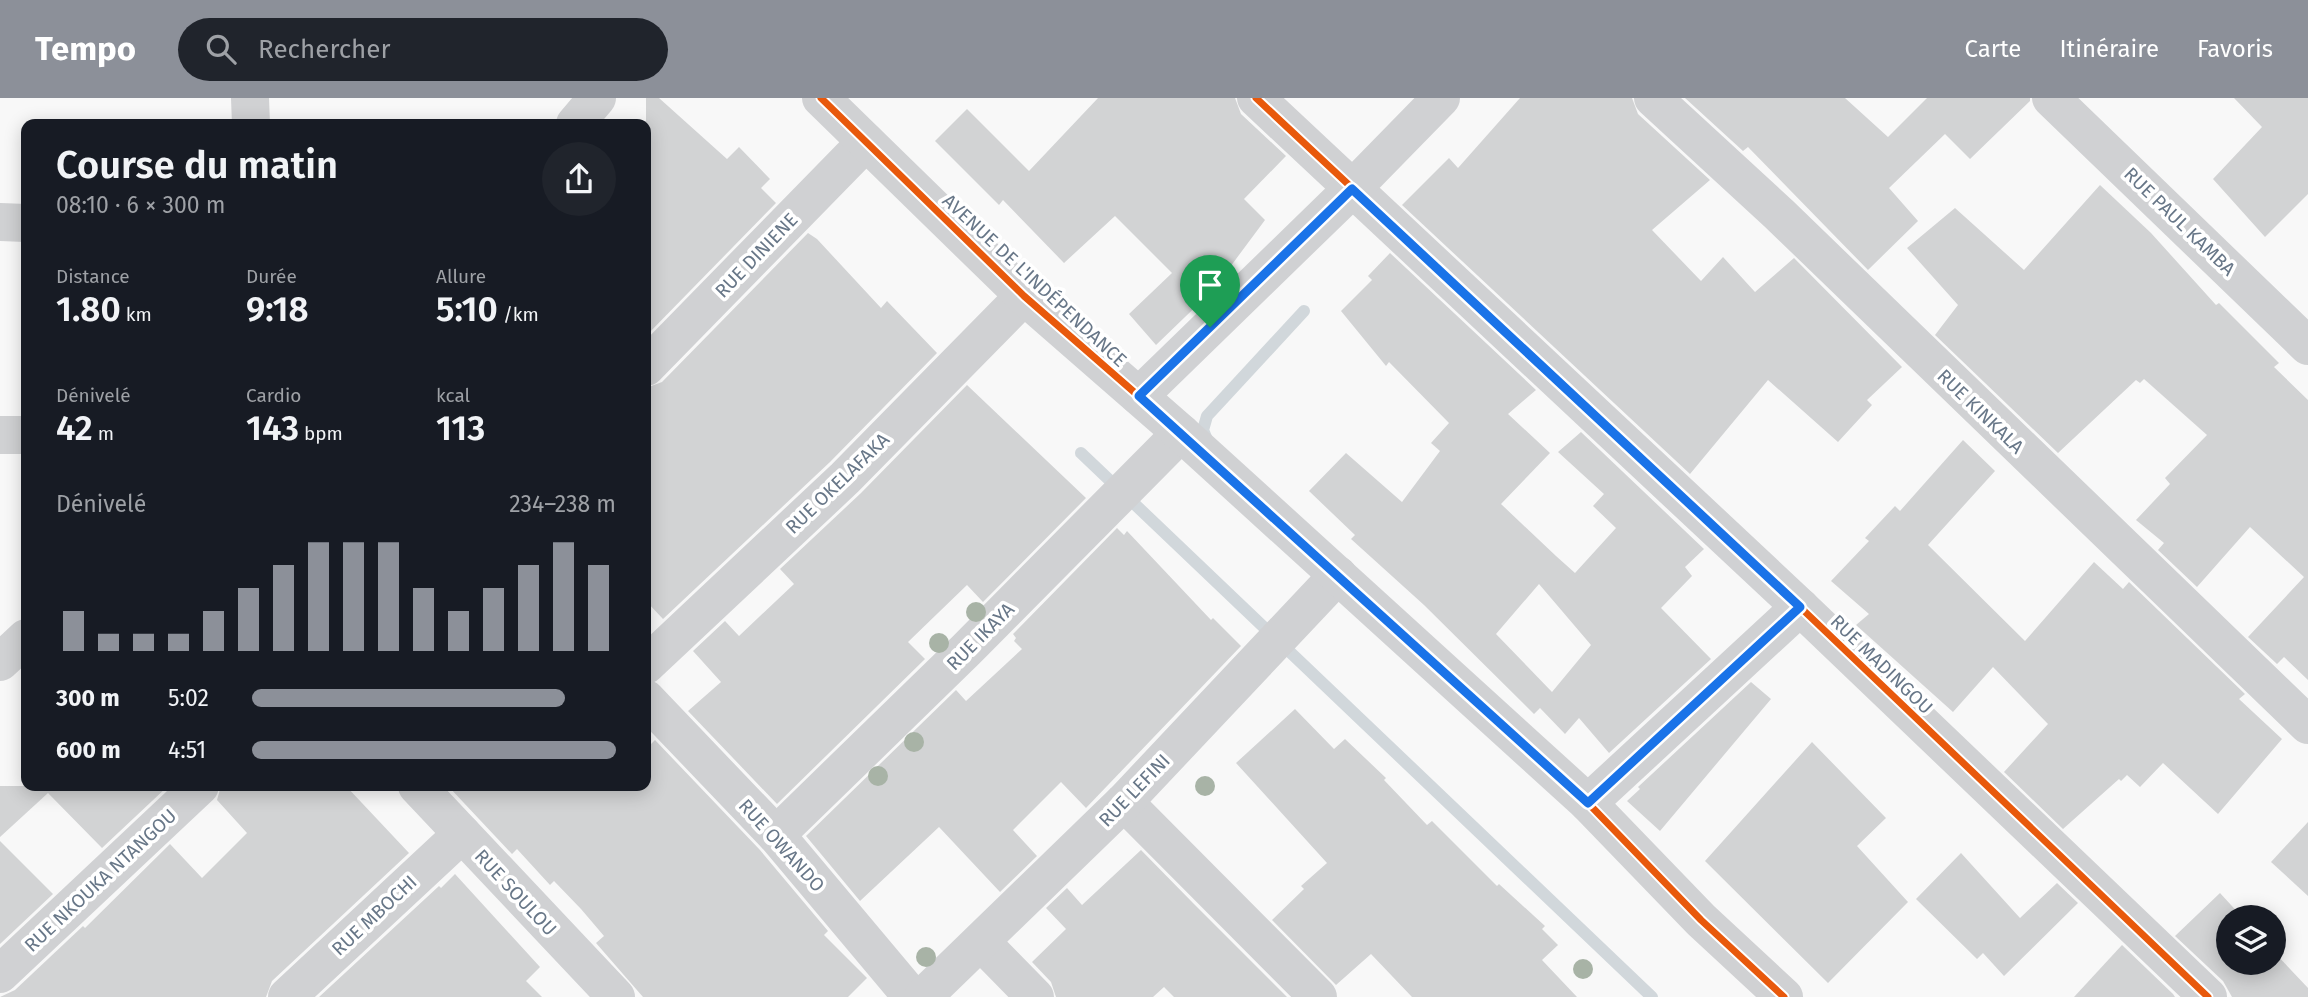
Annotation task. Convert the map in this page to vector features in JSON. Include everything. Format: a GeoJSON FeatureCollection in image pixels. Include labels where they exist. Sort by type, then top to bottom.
{"type":"FeatureCollection","features":[{"type":"Feature","properties":{"kind":"street"},"geometry":{"type":"LineString","coordinates":[[250,98],[251,119]]}},
{"type":"Feature","properties":{"kind":"street"},"geometry":{"type":"LineString","coordinates":[[579,119],[597,98]]}},
{"type":"Feature","properties":{"kind":"street","name":"AVENUE DE L'INDÉPENDANCE"},"geometry":{"type":"LineString","coordinates":[[821,98],[1024,296],[1181,433],[1588,803],[1701,920],[1784,997]]}},
{"type":"Feature","properties":{"kind":"street","name":"RUE MADINGOU"},"geometry":{"type":"LineString","coordinates":[[1256,98],[1800,607],[2208,997]]}},
{"type":"Feature","properties":{"kind":"street"},"geometry":{"type":"LineString","coordinates":[[1139,396],[1352,189],[1441,98]]}},
{"type":"Feature","properties":{"kind":"street","name":"RUE KINKALA"},"geometry":{"type":"LineString","coordinates":[[1653,98],[1779,214],[2308,725]]}},
{"type":"Feature","properties":{"kind":"street","name":"RUE PAUL KAMBA"},"geometry":{"type":"LineString","coordinates":[[2051,98],[2308,345]]}},
{"type":"Feature","properties":{"kind":"street","name":"RUE DINIENE"},"geometry":{"type":"LineString","coordinates":[[651,362],[866,142]]}},
{"type":"Feature","properties":{"kind":"street"},"geometry":{"type":"LineString","coordinates":[[0,222],[21,223]]}},
{"type":"Feature","properties":{"kind":"street","name":"RUE OKELAFAKA"},"geometry":{"type":"LineString","coordinates":[[651,660],[845,478],[1024,296]]}},
{"type":"Feature","properties":{"kind":"street","name":"RUE IKAYA"},"geometry":{"type":"LineString","coordinates":[[776,835],[966,650],[1181,433]]}},
{"type":"Feature","properties":{"kind":"street"},"geometry":{"type":"LineString","coordinates":[[0,435],[21,435]]}},
{"type":"Feature","properties":{"kind":"street","name":"RUE LEFINI"},"geometry":{"type":"LineString","coordinates":[[923,997],[982,943],[1124,802],[1338,575]]}},
{"type":"Feature","properties":{"kind":"street"},"geometry":{"type":"LineString","coordinates":[[1588,803],[1800,607]]}},
{"type":"Feature","properties":{"kind":"street"},"geometry":{"type":"LineString","coordinates":[[0,662],[21,643]]}},
{"type":"Feature","properties":{"kind":"street","name":"RUE OWANDO"},"geometry":{"type":"LineString","coordinates":[[651,704],[776,835],[912,997]]}},
{"type":"Feature","properties":{"kind":"street","name":"RUE NKOUKA NTANGOU"},"geometry":{"type":"LineString","coordinates":[[0,974],[195,791]]}},
{"type":"Feature","properties":{"kind":"street","name":"RUE SOULOU"},"geometry":{"type":"LineString","coordinates":[[422,791],[616,997]]}},
{"type":"Feature","properties":{"kind":"street"},"geometry":{"type":"LineString","coordinates":[[1124,802],[1318,997]]}},
{"type":"Feature","properties":{"kind":"street","name":"RUE MBOCHI"},"geometry":{"type":"LineString","coordinates":[[296,994],[462,834]]}},
{"type":"Feature","properties":{"kind":"street"},"geometry":{"type":"LineString","coordinates":[[982,943],[1035,997]]}},
{"type":"Feature","properties":{"kind":"building"},"geometry":{"type":"Polygon","coordinates":[[[646,98],[659,98],[727,159],[739,147],[770,179],[761,188],[776,203],[651,331],[651,119],[646,119],[646,98]]]}},
{"type":"Feature","properties":{"kind":"building"},"geometry":{"type":"Polygon","coordinates":[[[1098,98],[1235,98],[1241,114],[1286,156],[1244,199],[1265,220],[1213,290],[1156,345],[1129,314],[1172,273],[1115,216],[1064,263],[1003,200],[999,205],[935,141],[967,109],[1029,171],[1098,98]]]}},
{"type":"Feature","properties":{"kind":"building"},"geometry":{"type":"Polygon","coordinates":[[[1520,98],[1632,98],[1638,114],[1710,180],[1652,230],[1701,281],[1723,257],[1755,292],[1794,258],[1902,367],[1867,400],[1872,405],[1838,442],[1768,380],[1690,474],[1402,205],[1449,158],[1458,168],[1520,98]]]}},
{"type":"Feature","properties":{"kind":"building"},"geometry":{"type":"Polygon","coordinates":[[[1685,98],[1845,98],[1888,137],[1927,98],[2030,98],[2030,101],[1970,159],[1945,134],[1889,188],[1918,221],[1868,270],[1748,147],[1743,151],[1685,98]]]}},
{"type":"Feature","properties":{"kind":"building"},"geometry":{"type":"Polygon","coordinates":[[[2234,98],[2308,98],[2308,194],[2265,237],[2213,179],[2262,127],[2234,98]]]}},
{"type":"Feature","properties":{"kind":"building"},"geometry":{"type":"Polygon","coordinates":[[[2100,185],[2151,233],[2216,305],[2219,303],[2279,363],[2274,367],[2308,400],[2308,680],[2284,657],[2277,664],[2248,637],[2304,577],[2250,527],[2197,587],[2158,550],[2164,543],[2136,520],[2170,484],[2165,478],[2207,435],[2144,379],[2140,383],[2136,380],[2058,453],[1935,335],[1958,305],[1907,248],[1955,208],[2024,270],[2100,185]]]}},
{"type":"Feature","properties":{"kind":"building"},"geometry":{"type":"Polygon","coordinates":[[[808,233],[817,239],[881,308],[887,301],[937,353],[830,462],[663,619],[651,606],[651,386],[662,382],[808,233]]]}},
{"type":"Feature","properties":{"kind":"building"},"geometry":{"type":"Polygon","coordinates":[[[1390,253],[1536,390],[1508,414],[1550,453],[1501,504],[1575,573],[1616,528],[1593,506],[1604,494],[1558,452],[1581,432],[1704,549],[1685,567],[1692,576],[1661,608],[1711,659],[1609,753],[1579,718],[1565,734],[1540,708],[1534,714],[1424,605],[1351,539],[1355,535],[1309,491],[1346,453],[1402,502],[1440,451],[1431,443],[1449,423],[1389,362],[1386,366],[1341,311],[1372,280],[1368,276],[1390,253]],[[1539,584],[1496,634],[1552,692],[1591,645],[1539,584]]]}},
{"type":"Feature","properties":{"kind":"building"},"geometry":{"type":"Polygon","coordinates":[[[967,385],[1086,498],[983,602],[967,585],[908,642],[925,659],[777,804],[688,711],[721,682],[693,651],[725,621],[739,636],[794,584],[780,569],[861,493],[967,385]]]}},
{"type":"Feature","properties":{"kind":"building"},"geometry":{"type":"Polygon","coordinates":[[[1963,440],[1995,471],[1928,545],[2025,641],[2094,562],[2123,589],[2129,582],[2245,694],[2239,699],[2282,739],[2218,814],[2163,763],[2140,787],[2127,775],[2121,781],[2119,779],[2063,829],[2004,772],[2048,724],[1993,667],[1953,712],[1856,625],[1869,614],[1831,581],[1869,541],[1865,538],[1895,506],[1900,511],[1963,440]]]}},
{"type":"Feature","properties":{"kind":"building"},"geometry":{"type":"Polygon","coordinates":[[[1117,528],[1124,535],[1127,531],[1211,620],[1213,618],[1241,646],[1086,808],[1061,782],[1013,830],[1037,856],[1000,892],[939,827],[860,901],[806,836],[956,690],[966,701],[1022,649],[1014,641],[1016,638],[1013,634],[1117,528]]]}},
{"type":"Feature","properties":{"kind":"building"},"geometry":{"type":"Polygon","coordinates":[[[1751,682],[1771,699],[1660,831],[1627,801],[1640,789],[1638,787],[1751,682]]]}},
{"type":"Feature","properties":{"kind":"building"},"geometry":{"type":"Polygon","coordinates":[[[1295,709],[1334,749],[1345,739],[1386,778],[1384,780],[1427,825],[1432,821],[1497,886],[1499,884],[1545,926],[1542,929],[1558,945],[1542,960],[1577,997],[1412,997],[1371,954],[1336,985],[1272,920],[1304,889],[1301,886],[1327,863],[1236,763],[1295,709]]]}},
{"type":"Feature","properties":{"kind":"building"},"geometry":{"type":"Polygon","coordinates":[[[655,740],[760,850],[828,931],[824,935],[867,978],[848,997],[643,997],[596,943],[604,936],[581,909],[554,881],[550,885],[517,849],[512,854],[453,791],[651,791],[651,744],[655,740]]]}},
{"type":"Feature","properties":{"kind":"building"},"geometry":{"type":"Polygon","coordinates":[[[1812,742],[1886,818],[1857,846],[1908,902],[1828,983],[1705,861],[1812,742]]]}},
{"type":"Feature","properties":{"kind":"building"},"geometry":{"type":"Polygon","coordinates":[[[0,786],[21,786],[21,791],[163,791],[102,848],[48,793],[0,837],[0,786]]]}},
{"type":"Feature","properties":{"kind":"building"},"geometry":{"type":"Polygon","coordinates":[[[220,791],[351,791],[409,853],[272,981],[266,997],[0,997],[15,990],[83,926],[85,928],[170,844],[202,878],[247,833],[217,800],[220,791]]]}},
{"type":"Feature","properties":{"kind":"building"},"geometry":{"type":"Polygon","coordinates":[[[2308,822],[2308,896],[2271,862],[2308,822]]]}},
{"type":"Feature","properties":{"kind":"building"},"geometry":{"type":"Polygon","coordinates":[[[0,841],[53,894],[0,944],[0,841]]]}},
{"type":"Feature","properties":{"kind":"building"},"geometry":{"type":"Polygon","coordinates":[[[1141,850],[1287,997],[1174,997],[1164,987],[1153,997],[1056,997],[1051,982],[1032,962],[1066,929],[1046,908],[1067,888],[1082,905],[1141,850]]]}},
{"type":"Feature","properties":{"kind":"building"},"geometry":{"type":"Polygon","coordinates":[[[1961,853],[2020,918],[2057,883],[2078,903],[2004,976],[1983,953],[1977,959],[1916,899],[1961,853]]]}},
{"type":"Feature","properties":{"kind":"building"},"geometry":{"type":"Polygon","coordinates":[[[455,874],[540,967],[526,981],[542,997],[319,997],[439,886],[441,888],[455,874]]]}},
{"type":"Feature","properties":{"kind":"building"},"geometry":{"type":"Polygon","coordinates":[[[2220,893],[2231,905],[2216,905],[2216,974],[2175,936],[2220,893]]]}},
{"type":"Feature","properties":{"kind":"building"},"geometry":{"type":"Polygon","coordinates":[[[2122,945],[2173,994],[2175,997],[2074,997],[2122,945]]]}},
{"type":"Feature","properties":{"kind":"building"},"geometry":{"type":"Polygon","coordinates":[[[2286,965],[2308,988],[2308,997],[2232,997],[2217,975],[2286,975],[2286,965]]]}},
{"type":"Feature","properties":{"kind":"waterway"},"geometry":{"type":"LineString","coordinates":[[1208,442],[1203,430],[1207,416],[1304,311]]}},
{"type":"Feature","properties":{"kind":"waterway"},"geometry":{"type":"LineString","coordinates":[[1081,453],[1652,997]]}},
{"type":"Feature","properties":{"kind":"cycle path"},"geometry":{"type":"LineString","coordinates":[[821,98],[1024,296],[1181,433],[1588,803],[1701,920],[1784,997]]}},
{"type":"Feature","properties":{"kind":"cycle path"},"geometry":{"type":"LineString","coordinates":[[1256,98],[1800,607],[2208,997]]}},
{"type":"Feature","properties":{"kind":"route"},"geometry":{"type":"LineString","coordinates":[[1352,189],[1800,607],[1588,803],[1139,396],[1210,327],[1352,189]]}}]}
